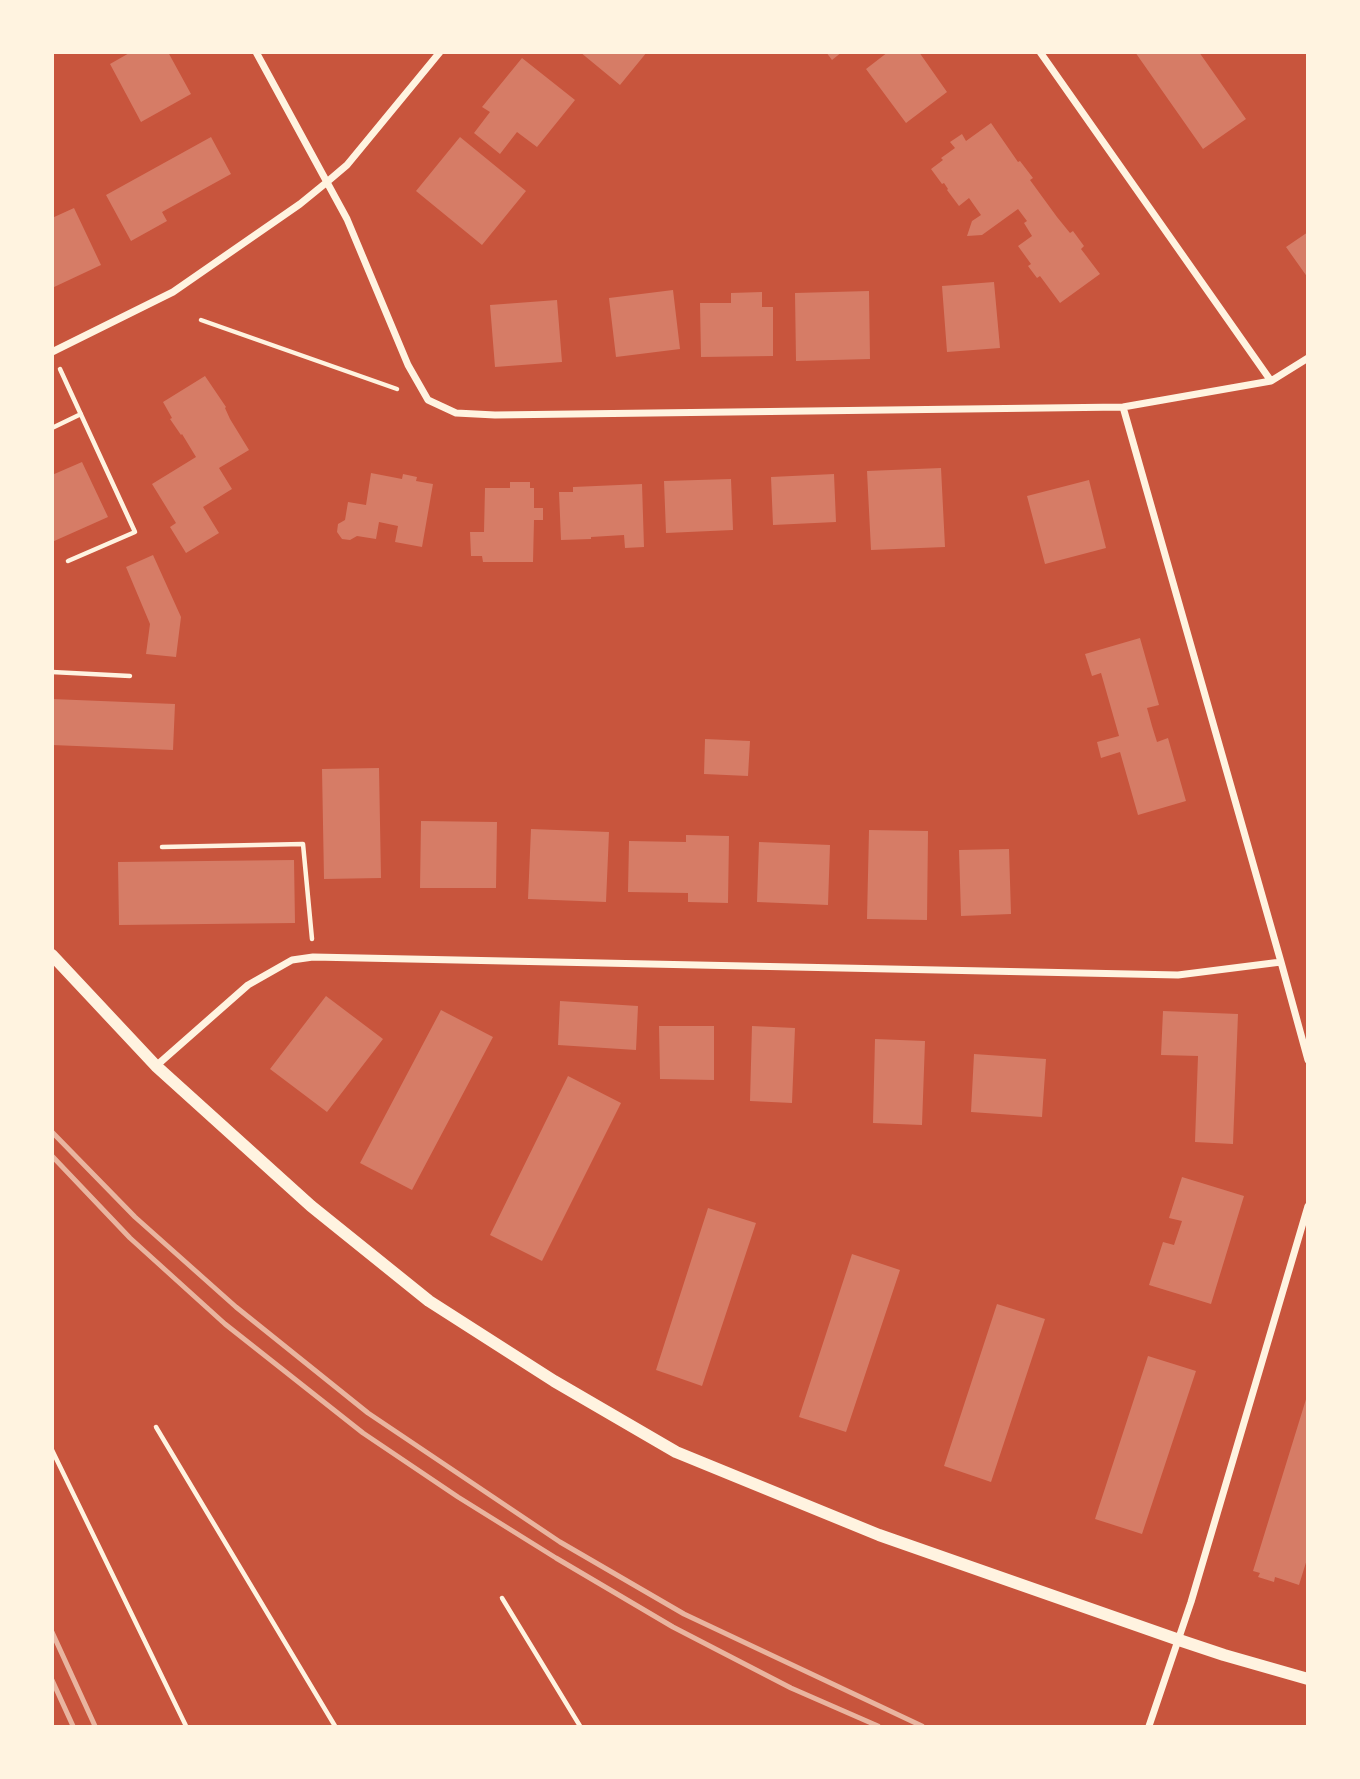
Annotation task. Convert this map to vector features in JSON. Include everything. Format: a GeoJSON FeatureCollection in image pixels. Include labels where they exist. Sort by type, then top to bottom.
{"type":"FeatureCollection","features":[{"type":"Feature","properties":{"kind":"street"},"geometry":{"type":"LineString","coordinates":[[256,52],[347,219],[408,365],[428,400],[456,413],[495,415],[1123,407],[1271,381],[1307,358]]}},
{"type":"Feature","properties":{"kind":"street"},"geometry":{"type":"LineString","coordinates":[[52,352],[173,292],[300,204],[347,166],[440,52]]}},
{"type":"Feature","properties":{"kind":"street"},"geometry":{"type":"LineString","coordinates":[[1040,52],[1271,381]]}},
{"type":"Feature","properties":{"kind":"street"},"geometry":{"type":"LineString","coordinates":[[1123,407],[1307,1060]]}},
{"type":"Feature","properties":{"kind":"street"},"geometry":{"type":"LineString","coordinates":[[52,955],[156,1066],[311,1206],[429,1301],[554,1381],[676,1452],[879,1535],[1179,1640],[1307,1679]]}},
{"type":"Feature","properties":{"kind":"street"},"geometry":{"type":"LineString","coordinates":[[156,1066],[248,985],[292,960],[313,957],[1178,975],[1281,962]]}},
{"type":"Feature","properties":{"kind":"street"},"geometry":{"type":"LineString","coordinates":[[1149,1727],[1179,1640],[1307,1206]]}},
{"type":"Feature","properties":{"kind":"path"},"geometry":{"type":"LineString","coordinates":[[201,320],[428,400]]}},
{"type":"Feature","properties":{"kind":"path"},"geometry":{"type":"LineString","coordinates":[[52,352],[135,532],[68,561]]}},
{"type":"Feature","properties":{"kind":"path"},"geometry":{"type":"LineString","coordinates":[[52,428],[81,414]]}},
{"type":"Feature","properties":{"kind":"path"},"geometry":{"type":"LineString","coordinates":[[52,673],[130,676]]}},
{"type":"Feature","properties":{"kind":"path"},"geometry":{"type":"LineString","coordinates":[[162,847],[303,845],[313,957]]}},
{"type":"Feature","properties":{"kind":"path"},"geometry":{"type":"LineString","coordinates":[[156,1427],[335,1727]]}},
{"type":"Feature","properties":{"kind":"path"},"geometry":{"type":"LineString","coordinates":[[52,1450],[186,1727]]}},
{"type":"Feature","properties":{"kind":"path"},"geometry":{"type":"LineString","coordinates":[[502,1598],[580,1727]]}},
{"type":"Feature","properties":{"kind":"building"},"geometry":{"type":"Polygon","coordinates":[[[131,52],[168,52],[191,94],[141,122],[110,64],[131,52]]]}},
{"type":"Feature","properties":{"kind":"building"},"geometry":{"type":"Polygon","coordinates":[[[580,52],[647,52],[620,85],[580,52]]]}},
{"type":"Feature","properties":{"kind":"building"},"geometry":{"type":"Polygon","coordinates":[[[826,52],[842,52],[832,60],[826,52]]]}},
{"type":"Feature","properties":{"kind":"building"},"geometry":{"type":"Polygon","coordinates":[[[888,52],[919,52],[947,92],[906,123],[866,69],[888,52]]]}},
{"type":"Feature","properties":{"kind":"building"},"geometry":{"type":"Polygon","coordinates":[[[1135,52],[1199,52],[1246,119],[1203,149],[1135,52]]]}},
{"type":"Feature","properties":{"kind":"building"},"geometry":{"type":"Polygon","coordinates":[[[522,58],[575,100],[537,147],[517,132],[500,154],[474,133],[490,112],[482,107],[522,58]]]}},
{"type":"Feature","properties":{"kind":"building"},"geometry":{"type":"Polygon","coordinates":[[[991,123],[1018,162],[1020,161],[1033,178],[1030,180],[1057,217],[1070,233],[1073,231],[1084,246],[1081,249],[1100,274],[1060,303],[1040,276],[1037,278],[1028,266],[1031,264],[1018,246],[1032,236],[1024,223],[1027,221],[1018,209],[982,235],[967,236],[972,221],[981,215],[969,198],[959,206],[931,169],[955,148],[950,142],[962,134],[966,141],[991,123]]]}},
{"type":"Feature","properties":{"kind":"building"},"geometry":{"type":"Polygon","coordinates":[[[211,137],[231,174],[162,212],[167,221],[131,241],[106,195],[211,137]]]}},
{"type":"Feature","properties":{"kind":"building"},"geometry":{"type":"Polygon","coordinates":[[[460,137],[526,191],[482,245],[416,191],[460,137]]]}},
{"type":"Feature","properties":{"kind":"building"},"geometry":{"type":"Polygon","coordinates":[[[74,208],[101,265],[52,288],[52,218],[74,208]]]}},
{"type":"Feature","properties":{"kind":"building"},"geometry":{"type":"Polygon","coordinates":[[[1308,232],[1308,278],[1286,247],[1308,232]]]}},
{"type":"Feature","properties":{"kind":"building"},"geometry":{"type":"Polygon","coordinates":[[[994,282],[1000,348],[947,352],[942,286],[994,282]]]}},
{"type":"Feature","properties":{"kind":"building"},"geometry":{"type":"Polygon","coordinates":[[[673,290],[680,349],[616,357],[609,298],[673,290]]]}},
{"type":"Feature","properties":{"kind":"building"},"geometry":{"type":"Polygon","coordinates":[[[869,291],[870,359],[796,361],[795,293],[869,291]]]}},
{"type":"Feature","properties":{"kind":"building"},"geometry":{"type":"Polygon","coordinates":[[[762,292],[762,307],[773,307],[773,356],[701,357],[700,303],[731,303],[731,293],[762,292]]]}},
{"type":"Feature","properties":{"kind":"building"},"geometry":{"type":"Polygon","coordinates":[[[557,300],[562,362],[495,367],[490,305],[557,300]]]}},
{"type":"Feature","properties":{"kind":"building"},"geometry":{"type":"Polygon","coordinates":[[[205,376],[226,407],[230,419],[249,450],[219,468],[232,489],[203,507],[219,533],[186,553],[170,527],[176,523],[152,484],[196,457],[170,419],[172,418],[163,402],[205,376]]]}},
{"type":"Feature","properties":{"kind":"building"},"geometry":{"type":"Polygon","coordinates":[[[82,462],[108,517],[52,542],[52,475],[82,462]]]}},
{"type":"Feature","properties":{"kind":"building"},"geometry":{"type":"Polygon","coordinates":[[[941,468],[945,547],[871,550],[867,471],[941,468]]]}},
{"type":"Feature","properties":{"kind":"building"},"geometry":{"type":"Polygon","coordinates":[[[371,473],[402,479],[403,474],[417,477],[416,481],[433,484],[422,547],[395,542],[398,526],[379,522],[376,539],[357,536],[350,540],[342,539],[337,532],[338,524],[345,520],[348,502],[366,505],[371,473]]]}},
{"type":"Feature","properties":{"kind":"building"},"geometry":{"type":"Polygon","coordinates":[[[834,474],[836,522],[773,525],[771,477],[834,474]]]}},
{"type":"Feature","properties":{"kind":"building"},"geometry":{"type":"Polygon","coordinates":[[[731,479],[733,530],[666,533],[664,481],[731,479]]]}},
{"type":"Feature","properties":{"kind":"building"},"geometry":{"type":"Polygon","coordinates":[[[1089,480],[1106,548],[1045,564],[1027,496],[1089,480]]]}},
{"type":"Feature","properties":{"kind":"building"},"geometry":{"type":"Polygon","coordinates":[[[510,482],[530,482],[530,488],[534,488],[534,508],[543,508],[543,520],[534,520],[533,562],[483,562],[482,556],[471,556],[470,532],[484,532],[485,488],[510,488],[510,482]]]}},
{"type":"Feature","properties":{"kind":"building"},"geometry":{"type":"Polygon","coordinates":[[[642,484],[644,547],[625,548],[624,535],[561,540],[559,492],[573,492],[573,487],[642,484]]]}},
{"type":"Feature","properties":{"kind":"building"},"geometry":{"type":"Polygon","coordinates":[[[153,555],[181,617],[176,657],[146,654],[150,624],[126,567],[153,555]]]}},
{"type":"Feature","properties":{"kind":"building"},"geometry":{"type":"Polygon","coordinates":[[[1140,638],[1159,705],[1147,708],[1152,726],[1157,742],[1168,738],[1186,801],[1138,815],[1120,752],[1101,758],[1097,742],[1119,736],[1101,673],[1092,676],[1085,654],[1140,638]]]}},
{"type":"Feature","properties":{"kind":"building"},"geometry":{"type":"Polygon","coordinates":[[[52,699],[175,704],[173,750],[52,745],[52,699]]]}},
{"type":"Feature","properties":{"kind":"building"},"geometry":{"type":"Polygon","coordinates":[[[705,739],[750,741],[748,776],[704,774],[705,739]]]}},
{"type":"Feature","properties":{"kind":"building"},"geometry":{"type":"Polygon","coordinates":[[[379,768],[381,878],[324,879],[322,769],[379,768]]]}},
{"type":"Feature","properties":{"kind":"building"},"geometry":{"type":"Polygon","coordinates":[[[421,821],[497,822],[496,888],[420,888],[421,821]]]}},
{"type":"Feature","properties":{"kind":"building"},"geometry":{"type":"Polygon","coordinates":[[[531,829],[609,832],[606,902],[528,899],[531,829]]]}},
{"type":"Feature","properties":{"kind":"building"},"geometry":{"type":"Polygon","coordinates":[[[869,830],[928,831],[927,920],[867,919],[869,830]]]}},
{"type":"Feature","properties":{"kind":"building"},"geometry":{"type":"Polygon","coordinates":[[[686,835],[729,836],[728,903],[688,902],[688,893],[628,892],[629,841],[686,842],[686,835]]]}},
{"type":"Feature","properties":{"kind":"building"},"geometry":{"type":"Polygon","coordinates":[[[759,842],[830,845],[828,905],[757,902],[759,842]]]}},
{"type":"Feature","properties":{"kind":"building"},"geometry":{"type":"Polygon","coordinates":[[[1009,849],[1011,914],[961,916],[959,850],[1009,849]]]}},
{"type":"Feature","properties":{"kind":"building"},"geometry":{"type":"Polygon","coordinates":[[[294,860],[295,923],[119,925],[118,862],[294,860]]]}},
{"type":"Feature","properties":{"kind":"building"},"geometry":{"type":"Polygon","coordinates":[[[326,996],[383,1039],[327,1112],[270,1069],[326,996]]]}},
{"type":"Feature","properties":{"kind":"building"},"geometry":{"type":"Polygon","coordinates":[[[560,1001],[638,1006],[636,1050],[558,1045],[560,1001]]]}},
{"type":"Feature","properties":{"kind":"building"},"geometry":{"type":"Polygon","coordinates":[[[441,1010],[493,1037],[412,1190],[360,1163],[441,1010]]]}},
{"type":"Feature","properties":{"kind":"building"},"geometry":{"type":"Polygon","coordinates":[[[1163,1011],[1238,1014],[1233,1144],[1195,1142],[1198,1056],[1161,1055],[1163,1011]]]}},
{"type":"Feature","properties":{"kind":"building"},"geometry":{"type":"Polygon","coordinates":[[[659,1026],[714,1026],[714,1080],[660,1079],[659,1026]]]}},
{"type":"Feature","properties":{"kind":"building"},"geometry":{"type":"Polygon","coordinates":[[[752,1026],[795,1028],[792,1103],[750,1101],[752,1026]]]}},
{"type":"Feature","properties":{"kind":"building"},"geometry":{"type":"Polygon","coordinates":[[[875,1039],[925,1041],[922,1125],[873,1123],[875,1039]]]}},
{"type":"Feature","properties":{"kind":"building"},"geometry":{"type":"Polygon","coordinates":[[[974,1054],[1046,1059],[1042,1117],[971,1112],[974,1054]]]}},
{"type":"Feature","properties":{"kind":"building"},"geometry":{"type":"Polygon","coordinates":[[[568,1076],[621,1103],[542,1261],[490,1235],[568,1076]]]}},
{"type":"Feature","properties":{"kind":"building"},"geometry":{"type":"Polygon","coordinates":[[[1182,1177],[1244,1196],[1211,1304],[1149,1285],[1163,1242],[1174,1245],[1182,1221],[1169,1218],[1182,1177]]]}},
{"type":"Feature","properties":{"kind":"building"},"geometry":{"type":"Polygon","coordinates":[[[708,1208],[756,1223],[702,1386],[656,1370],[708,1208]]]}},
{"type":"Feature","properties":{"kind":"building"},"geometry":{"type":"Polygon","coordinates":[[[852,1254],[900,1270],[846,1432],[799,1417],[852,1254]]]}},
{"type":"Feature","properties":{"kind":"building"},"geometry":{"type":"Polygon","coordinates":[[[997,1304],[1045,1319],[991,1482],[944,1466],[997,1304]]]}},
{"type":"Feature","properties":{"kind":"building"},"geometry":{"type":"Polygon","coordinates":[[[1148,1356],[1196,1371],[1142,1534],[1095,1519],[1148,1356]]]}},
{"type":"Feature","properties":{"kind":"building"},"geometry":{"type":"Polygon","coordinates":[[[1307,1396],[1308,1556],[1299,1585],[1275,1577],[1274,1582],[1258,1577],[1260,1573],[1253,1571],[1307,1396]]]}},
{"type":"Feature","properties":{"kind":"railway"},"geometry":{"type":"LineString","coordinates":[[52,1132],[135,1217],[236,1307],[368,1413],[560,1542],[684,1614],[922,1726]]}},
{"type":"Feature","properties":{"kind":"railway"},"geometry":{"type":"LineString","coordinates":[[52,1156],[130,1238],[225,1324],[363,1433],[458,1497],[673,1627],[791,1688],[878,1726]]}},
{"type":"Feature","properties":{"kind":"railway"},"geometry":{"type":"LineString","coordinates":[[52,1632],[95,1726]]}},
{"type":"Feature","properties":{"kind":"railway"},"geometry":{"type":"LineString","coordinates":[[52,1680],[73,1726]]}}]}
